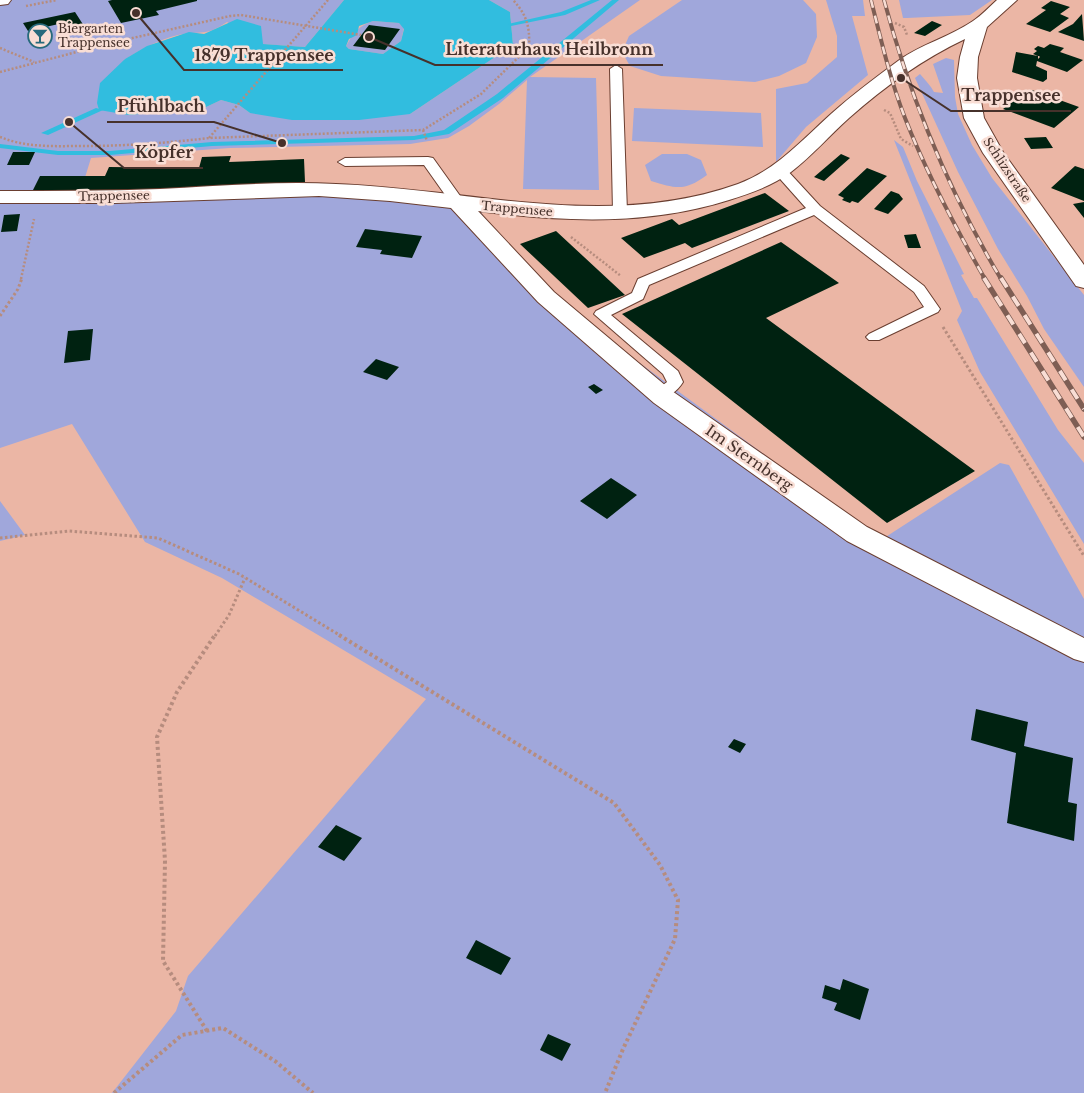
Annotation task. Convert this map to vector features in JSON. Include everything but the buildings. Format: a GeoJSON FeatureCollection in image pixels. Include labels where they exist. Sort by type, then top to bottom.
{"type":"FeatureCollection","features":[{"type":"Feature","properties":{"kind":"street"},"geometry":{"type":"LineString","coordinates":[[979,25],[1008,0]]}},
{"type":"Feature","properties":{"kind":"street","name":"Trappensee"},"geometry":{"type":"LineString","coordinates":[[0,197],[321,190],[538,211],[620,212],[659,210],[712,199],[744,189],[780,171],[795,160],[830,124],[892,75],[930,49],[979,25]]}},
{"type":"Feature","properties":{"kind":"street","name":"Schlizstraße"},"geometry":{"type":"LineString","coordinates":[[979,25],[969,57],[967,78],[974,118],[992,154],[1084,280]]}},
{"type":"Feature","properties":{"kind":"street","name":"Im Sternberg"},"geometry":{"type":"LineString","coordinates":[[458,204],[546,297],[659,394],[857,534],[1084,651]]}},
{"type":"Feature","properties":{"kind":"lane"},"geometry":{"type":"LineString","coordinates":[[616,69],[620,212]]}},
{"type":"Feature","properties":{"kind":"lane"},"geometry":{"type":"LineString","coordinates":[[345,162],[428,161],[458,204]]}},
{"type":"Feature","properties":{"kind":"lane"},"geometry":{"type":"LineString","coordinates":[[780,171],[815,209],[919,289],[933,309],[874,337]]}},
{"type":"Feature","properties":{"kind":"lane"},"geometry":{"type":"LineString","coordinates":[[659,394],[675,382],[670,370],[602,314],[638,296],[643,282],[815,209]]}},
{"type":"Feature","properties":{"kind":"path"},"geometry":{"type":"LineString","coordinates":[[209,138],[328,0]]}},
{"type":"Feature","properties":{"kind":"path"},"geometry":{"type":"LineString","coordinates":[[0,136],[8,141],[50,147],[112,147],[209,138],[423,130],[481,94],[530,47],[530,26],[525,11],[513,0]]}},
{"type":"Feature","properties":{"kind":"path"},"geometry":{"type":"LineString","coordinates":[[0,72],[115,42],[230,16],[241,15],[361,35]]}},
{"type":"Feature","properties":{"kind":"path"},"geometry":{"type":"LineString","coordinates":[[0,48],[34,62]]}},
{"type":"Feature","properties":{"kind":"path"},"geometry":{"type":"LineString","coordinates":[[883,110],[890,112],[901,139],[913,146]]}},
{"type":"Feature","properties":{"kind":"path"},"geometry":{"type":"LineString","coordinates":[[423,130],[427,142]]}},
{"type":"Feature","properties":{"kind":"path"},"geometry":{"type":"LineString","coordinates":[[0,316],[18,289],[26,268],[34,216],[41,197]]}},
{"type":"Feature","properties":{"kind":"path"},"geometry":{"type":"LineString","coordinates":[[538,211],[640,290]]}},
{"type":"Feature","properties":{"kind":"path"},"geometry":{"type":"LineString","coordinates":[[933,309],[1084,556]]}},
{"type":"Feature","properties":{"kind":"path"},"geometry":{"type":"LineString","coordinates":[[0,538],[68,531],[158,538],[245,578],[614,804],[660,865],[678,900],[675,940],[623,1049],[605,1093]]}},
{"type":"Feature","properties":{"kind":"path"},"geometry":{"type":"LineString","coordinates":[[207,1031],[163,961],[165,861],[157,737],[177,692],[229,615],[245,578]]}},
{"type":"Feature","properties":{"kind":"path"},"geometry":{"type":"LineString","coordinates":[[114,1093],[182,1035],[223,1028],[275,1061],[313,1093]]}},
{"type":"Feature","properties":{"kind":"shaded area"},"geometry":{"type":"Polygon","coordinates":[[[0,0],[344,0],[305,47],[262,44],[227,22],[213,30],[178,35],[143,49],[124,60],[129,115],[204,108],[221,100],[239,105],[250,113],[410,114],[513,45],[510,12],[489,0],[640,0],[530,77],[596,78],[599,190],[523,189],[527,80],[499,104],[469,126],[448,138],[410,144],[230,148],[91,158],[79,197],[301,190],[480,210],[492,232],[577,317],[881,540],[1000,463],[1009,465],[1084,599],[1084,1093],[112,1093],[176,1011],[188,976],[426,699],[222,578],[145,542],[72,424],[0,448],[0,0]]]}},
{"type":"Feature","properties":{"kind":"shaded area"},"geometry":{"type":"Polygon","coordinates":[[[344,0],[489,0],[510,12],[513,45],[410,114],[359,120],[292,120],[250,113],[239,105],[221,100],[204,108],[129,115],[99,110],[97,103],[100,83],[125,59],[147,46],[189,32],[204,34],[237,19],[261,26],[263,44],[305,47],[344,0]],[[373,21],[359,26],[357,35],[349,39],[346,46],[349,49],[383,54],[401,41],[404,29],[399,23],[373,21]]]}},
{"type":"Feature","properties":{"kind":"shaded area"},"geometry":{"type":"Polygon","coordinates":[[[682,0],[803,0],[816,14],[817,37],[806,63],[779,76],[755,82],[661,76],[630,66],[622,52],[629,36],[682,0]]]}},
{"type":"Feature","properties":{"kind":"shaded area"},"geometry":{"type":"Polygon","coordinates":[[[826,0],[863,0],[865,16],[852,16],[868,75],[806,127],[776,162],[776,89],[807,83],[837,57],[837,36],[826,0]]]}},
{"type":"Feature","properties":{"kind":"shaded area"},"geometry":{"type":"Polygon","coordinates":[[[899,0],[992,0],[970,15],[903,18],[899,0]]]}},
{"type":"Feature","properties":{"kind":"shaded area"},"geometry":{"type":"Polygon","coordinates":[[[373,21],[399,23],[404,28],[401,41],[383,54],[349,49],[346,46],[354,34],[364,25],[373,21]]]}},
{"type":"Feature","properties":{"kind":"shaded area"},"geometry":{"type":"Polygon","coordinates":[[[946,58],[954,60],[955,97],[958,114],[972,145],[992,178],[1084,295],[1084,387],[1044,329],[1027,296],[998,249],[958,172],[915,78],[920,74],[934,92],[943,93],[933,64],[946,58]]]}},
{"type":"Feature","properties":{"kind":"shaded area"},"geometry":{"type":"Polygon","coordinates":[[[634,108],[761,113],[763,147],[632,141],[634,108]]]}},
{"type":"Feature","properties":{"kind":"shaded area"},"geometry":{"type":"Polygon","coordinates":[[[894,140],[903,147],[917,181],[964,274],[961,275],[974,298],[977,298],[1058,430],[1084,463],[1084,544],[980,372],[957,320],[962,311],[894,140]]]}},
{"type":"Feature","properties":{"kind":"shaded area"},"geometry":{"type":"Polygon","coordinates":[[[662,154],[687,154],[701,160],[707,175],[693,184],[680,187],[651,181],[645,165],[662,154]]]}},
{"type":"Feature","properties":{"kind":"shaded area"},"geometry":{"type":"Polygon","coordinates":[[[0,501],[25,535],[0,541],[0,501]]]}},
{"type":"Feature","properties":{"kind":"waterway"},"geometry":{"type":"LineString","coordinates":[[511,24],[563,14],[597,0]]}},
{"type":"Feature","properties":{"kind":"waterway"},"geometry":{"type":"LineString","coordinates":[[0,146],[58,153],[110,153],[212,144],[414,138],[446,132],[500,96],[616,0]]}},
{"type":"Feature","properties":{"kind":"waterway"},"geometry":{"type":"LineString","coordinates":[[45,133],[99,110]]}},
{"type":"Feature","properties":{"kind":"railway"},"geometry":{"type":"LineString","coordinates":[[871,0],[886,59],[905,118],[942,200],[985,279]]}},
{"type":"Feature","properties":{"kind":"railway"},"geometry":{"type":"LineString","coordinates":[[884,0],[906,74],[933,144],[964,212],[1001,279]]}},
{"type":"Feature","properties":{"kind":"railway"},"geometry":{"type":"LineString","coordinates":[[984,278],[1084,437]]}},
{"type":"Feature","properties":{"kind":"railway"},"geometry":{"type":"LineString","coordinates":[[1001,278],[1084,409]]}},
{"type":"Feature","properties":{"kind":"place","name":"1879 Trappensee"},"geometry":{"type":"Point","coordinates":[136,13]}},
{"type":"Feature","properties":{"kind":"place","name":"Biergarten Trappensee"},"geometry":{"type":"Point","coordinates":[40,36]}},
{"type":"Feature","properties":{"kind":"place","name":"Literaturhaus Heilbronn"},"geometry":{"type":"Point","coordinates":[369,37]}},
{"type":"Feature","properties":{"kind":"place","name":"Trappensee"},"geometry":{"type":"Point","coordinates":[901,78]}},
{"type":"Feature","properties":{"kind":"place","name":"Köpfer"},"geometry":{"type":"Point","coordinates":[69,122]}},
{"type":"Feature","properties":{"kind":"place","name":"Pfühlbach"},"geometry":{"type":"Point","coordinates":[282,143]}}]}
